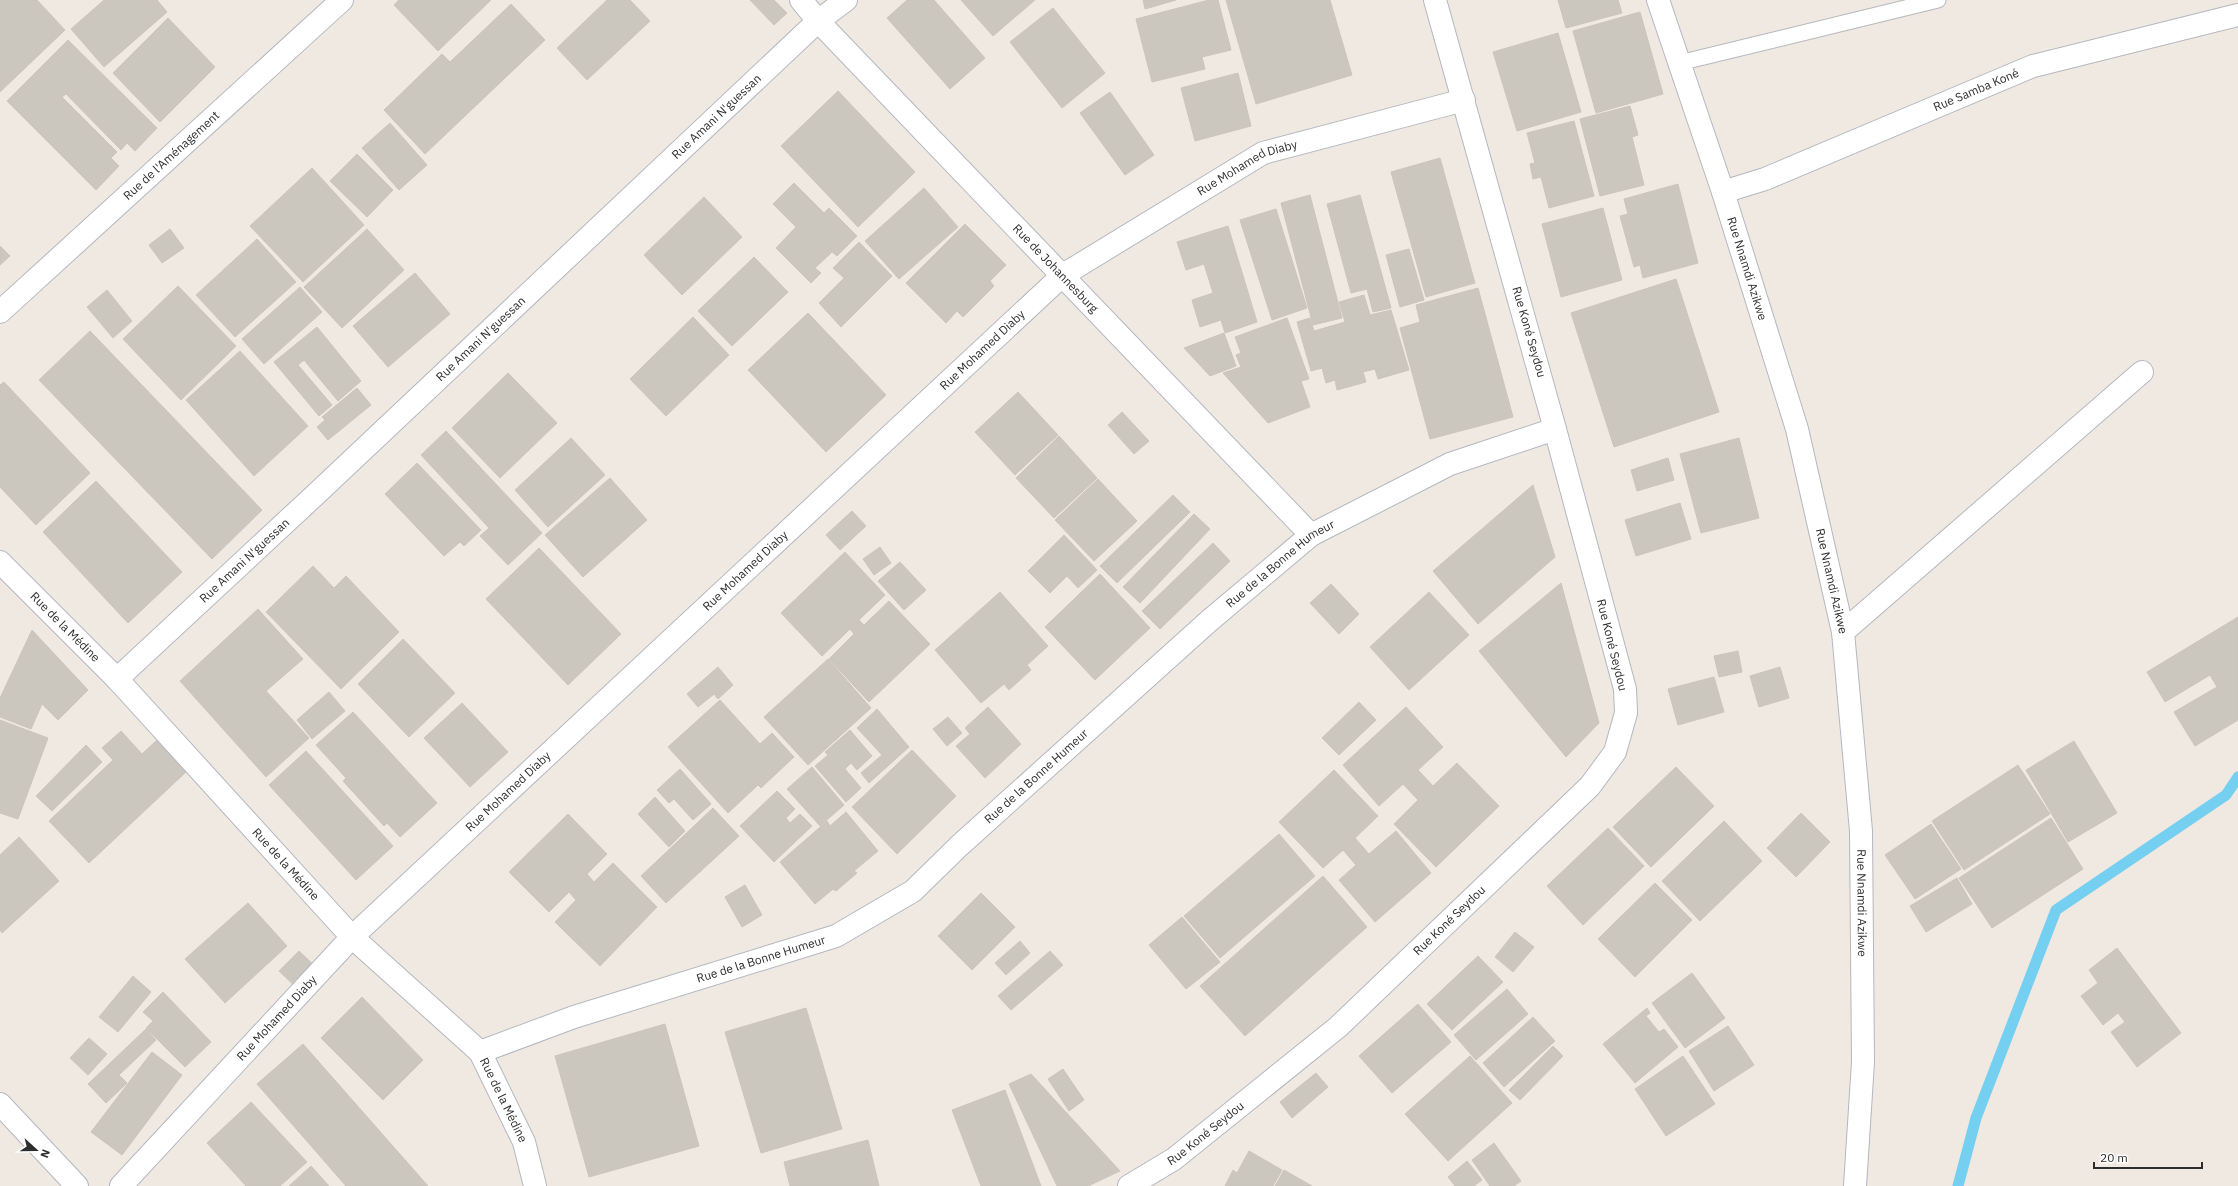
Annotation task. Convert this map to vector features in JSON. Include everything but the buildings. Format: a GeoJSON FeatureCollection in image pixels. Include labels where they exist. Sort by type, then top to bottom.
{"type":"FeatureCollection","features":[{"type":"Feature","properties":{"kind":"street","name":"Rue de l'Aménagement"},"geometry":{"type":"LineString","coordinates":[[0,312],[342,0]]}},
{"type":"Feature","properties":{"kind":"street","name":"Rue de Johannesburg"},"geometry":{"type":"LineString","coordinates":[[801,0],[818,21],[1311,535]]}},
{"type":"Feature","properties":{"kind":"street","name":"Rue Amani N'guessan"},"geometry":{"type":"LineString","coordinates":[[117,680],[818,21],[846,0]]}},
{"type":"Feature","properties":{"kind":"street","name":"Rue Koné Seydou"},"geometry":{"type":"LineString","coordinates":[[1129,1186],[1174,1159],[1338,1027],[1590,786],[1615,752],[1626,714],[1625,689],[1555,428],[1435,0]]}},
{"type":"Feature","properties":{"kind":"street","name":"Rue Nnamdi Azikwe"},"geometry":{"type":"LineString","coordinates":[[1658,0],[1723,192],[1797,429],[1843,632],[1861,831],[1863,1062],[1855,1186]]}},
{"type":"Feature","properties":{"kind":"street","name":"Rue Samba Koné"},"geometry":{"type":"LineString","coordinates":[[1723,192],[1764,179],[2033,66],[2238,15]]}},
{"type":"Feature","properties":{"kind":"street","name":"Rue Mohamed Diaby"},"geometry":{"type":"LineString","coordinates":[[122,1186],[352,937],[1063,275],[1263,153],[1464,100]]}},
{"type":"Feature","properties":{"kind":"street"},"geometry":{"type":"LineString","coordinates":[[1843,632],[2142,372]]}},
{"type":"Feature","properties":{"kind":"street","name":"Rue de la Bonne Humeur"},"geometry":{"type":"LineString","coordinates":[[480,1052],[574,1017],[836,936],[913,891],[965,840],[1209,621],[1311,535],[1450,464],[1555,428]]}},
{"type":"Feature","properties":{"kind":"street","name":"Rue de la Médine"},"geometry":{"type":"LineString","coordinates":[[0,562],[117,680],[352,937],[480,1052],[524,1142],[535,1186]]}},
{"type":"Feature","properties":{"kind":"street"},"geometry":{"type":"LineString","coordinates":[[0,1104],[77,1186]]}},
{"type":"Feature","properties":{"kind":"lane"},"geometry":{"type":"LineString","coordinates":[[1679,63],[1938,0]]}},
{"type":"Feature","properties":{"kind":"waterway"},"geometry":{"type":"LineString","coordinates":[[1958,1186],[1976,1118],[2056,910],[2226,795],[2238,777]]}}]}
